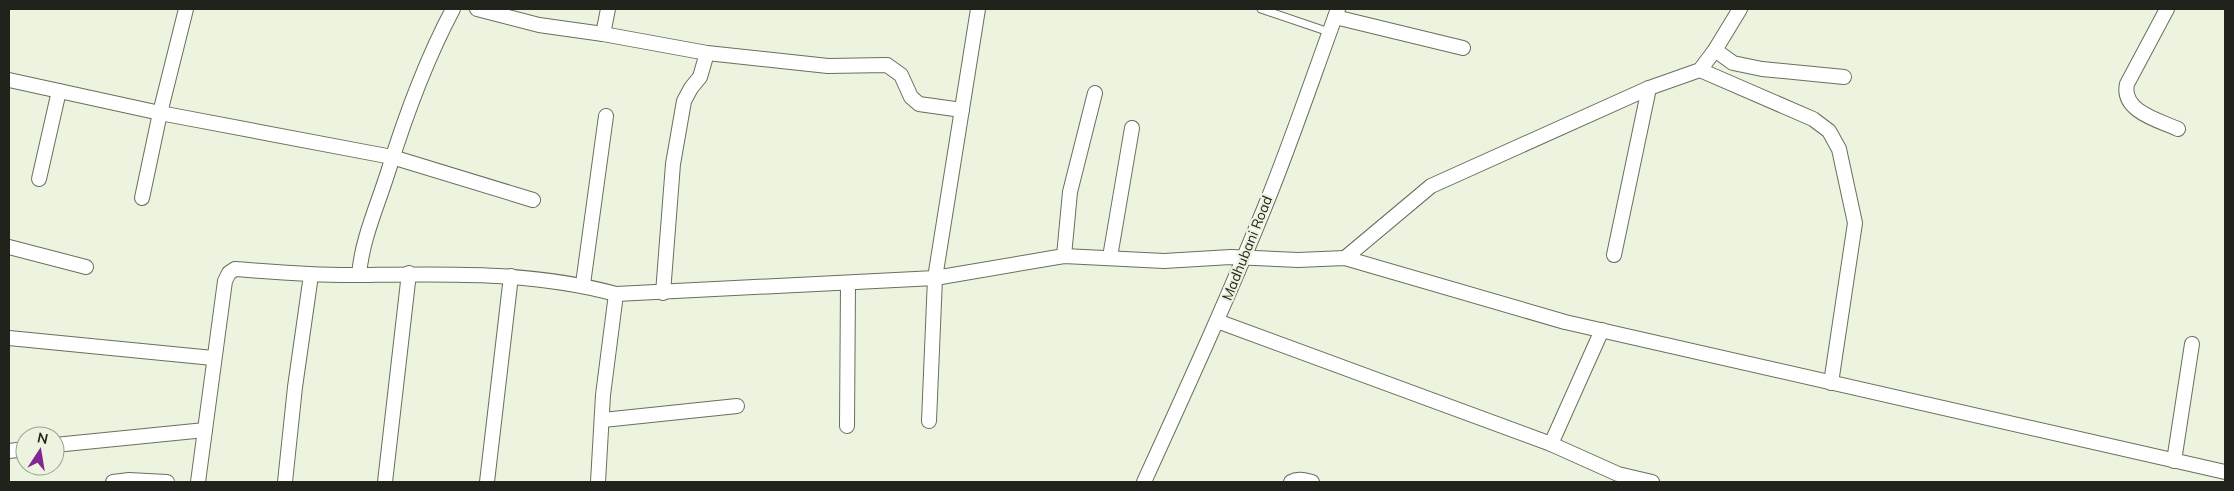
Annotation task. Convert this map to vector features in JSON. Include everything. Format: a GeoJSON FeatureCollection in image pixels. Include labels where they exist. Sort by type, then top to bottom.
{"type":"FeatureCollection","features":[{"type":"Feature","properties":{"kind":"street"},"geometry":{"type":"LineString","coordinates":[[142,198],[160,113],[186,9]]}},
{"type":"Feature","properties":{"kind":"street"},"geometry":{"type":"LineString","coordinates":[[359,275],[363,243],[392,157],[441,32],[453,9]]}},
{"type":"Feature","properties":{"kind":"street"},"geometry":{"type":"LineString","coordinates":[[477,9],[539,24],[707,53],[828,66],[887,65],[901,75],[911,97],[919,104],[962,110]]}},
{"type":"Feature","properties":{"kind":"street"},"geometry":{"type":"LineString","coordinates":[[603,34],[608,9]]}},
{"type":"Feature","properties":{"kind":"street"},"geometry":{"type":"LineString","coordinates":[[929,420],[935,278],[978,9]]}},
{"type":"Feature","properties":{"kind":"street"},"geometry":{"type":"LineString","coordinates":[[1345,258],[1431,186],[1649,88],[1700,70],[1715,50],[1740,9]]}},
{"type":"Feature","properties":{"kind":"street"},"geometry":{"type":"LineString","coordinates":[[2167,9],[2126,84],[2125,91],[2127,99],[2137,110],[2178,129]]}},
{"type":"Feature","properties":{"kind":"street"},"geometry":{"type":"LineString","coordinates":[[1337,13],[1463,48]]}},
{"type":"Feature","properties":{"kind":"street","name":"Madhubani Road"},"geometry":{"type":"LineString","coordinates":[[1144,482],[1218,321],[1244,258],[1267,202],[1337,13]]}},
{"type":"Feature","properties":{"kind":"street"},"geometry":{"type":"LineString","coordinates":[[1715,50],[1734,62],[1762,69],[1844,77]]}},
{"type":"Feature","properties":{"kind":"street"},"geometry":{"type":"LineString","coordinates":[[664,293],[674,164],[684,101],[700,77],[707,53]]}},
{"type":"Feature","properties":{"kind":"street"},"geometry":{"type":"LineString","coordinates":[[1700,70],[1813,119],[1829,131],[1839,149],[1855,223],[1831,383]]}},
{"type":"Feature","properties":{"kind":"street"},"geometry":{"type":"LineString","coordinates":[[9,80],[160,113],[392,157],[533,200]]}},
{"type":"Feature","properties":{"kind":"street"},"geometry":{"type":"LineString","coordinates":[[1614,255],[1649,88]]}},
{"type":"Feature","properties":{"kind":"street"},"geometry":{"type":"LineString","coordinates":[[39,179],[59,91]]}},
{"type":"Feature","properties":{"kind":"street"},"geometry":{"type":"LineString","coordinates":[[1064,256],[1070,192],[1095,93]]}},
{"type":"Feature","properties":{"kind":"street"},"geometry":{"type":"LineString","coordinates":[[583,284],[606,116]]}},
{"type":"Feature","properties":{"kind":"street"},"geometry":{"type":"LineString","coordinates":[[1110,257],[1132,128]]}},
{"type":"Feature","properties":{"kind":"street"},"geometry":{"type":"LineString","coordinates":[[9,247],[86,267]]}},
{"type":"Feature","properties":{"kind":"street"},"geometry":{"type":"LineString","coordinates":[[198,482],[213,358],[225,282],[228,273],[235,269],[311,274],[409,273],[512,276],[583,284],[616,294],[935,278],[1064,256],[1164,261],[1244,258],[1298,260],[1345,258],[1565,322],[2225,472]]}},
{"type":"Feature","properties":{"kind":"street"},"geometry":{"type":"LineString","coordinates":[[385,482],[409,273]]}},
{"type":"Feature","properties":{"kind":"street"},"geometry":{"type":"LineString","coordinates":[[285,482],[295,387],[311,274]]}},
{"type":"Feature","properties":{"kind":"street"},"geometry":{"type":"LineString","coordinates":[[487,482],[512,276]]}},
{"type":"Feature","properties":{"kind":"street"},"geometry":{"type":"LineString","coordinates":[[847,426],[848,283]]}},
{"type":"Feature","properties":{"kind":"street"},"geometry":{"type":"LineString","coordinates":[[598,482],[603,395],[616,294]]}},
{"type":"Feature","properties":{"kind":"street"},"geometry":{"type":"LineString","coordinates":[[1218,321],[1551,444],[1618,474],[1652,482]]}},
{"type":"Feature","properties":{"kind":"street"},"geometry":{"type":"LineString","coordinates":[[1551,444],[1602,330]]}},
{"type":"Feature","properties":{"kind":"street"},"geometry":{"type":"LineString","coordinates":[[9,338],[213,358]]}},
{"type":"Feature","properties":{"kind":"street"},"geometry":{"type":"LineString","coordinates":[[2174,461],[2192,344]]}},
{"type":"Feature","properties":{"kind":"street"},"geometry":{"type":"LineString","coordinates":[[603,420],[737,406]]}},
{"type":"Feature","properties":{"kind":"street"},"geometry":{"type":"LineString","coordinates":[[65,445],[205,430]]}},
{"type":"Feature","properties":{"kind":"street"},"geometry":{"type":"LineString","coordinates":[[1291,482],[1303,479],[1312,482]]}},
{"type":"Feature","properties":{"kind":"street"},"geometry":{"type":"LineString","coordinates":[[113,482],[167,482]]}},
{"type":"Feature","properties":{"kind":"lane"},"geometry":{"type":"LineString","coordinates":[[1261,9],[1329,32]]}}]}
